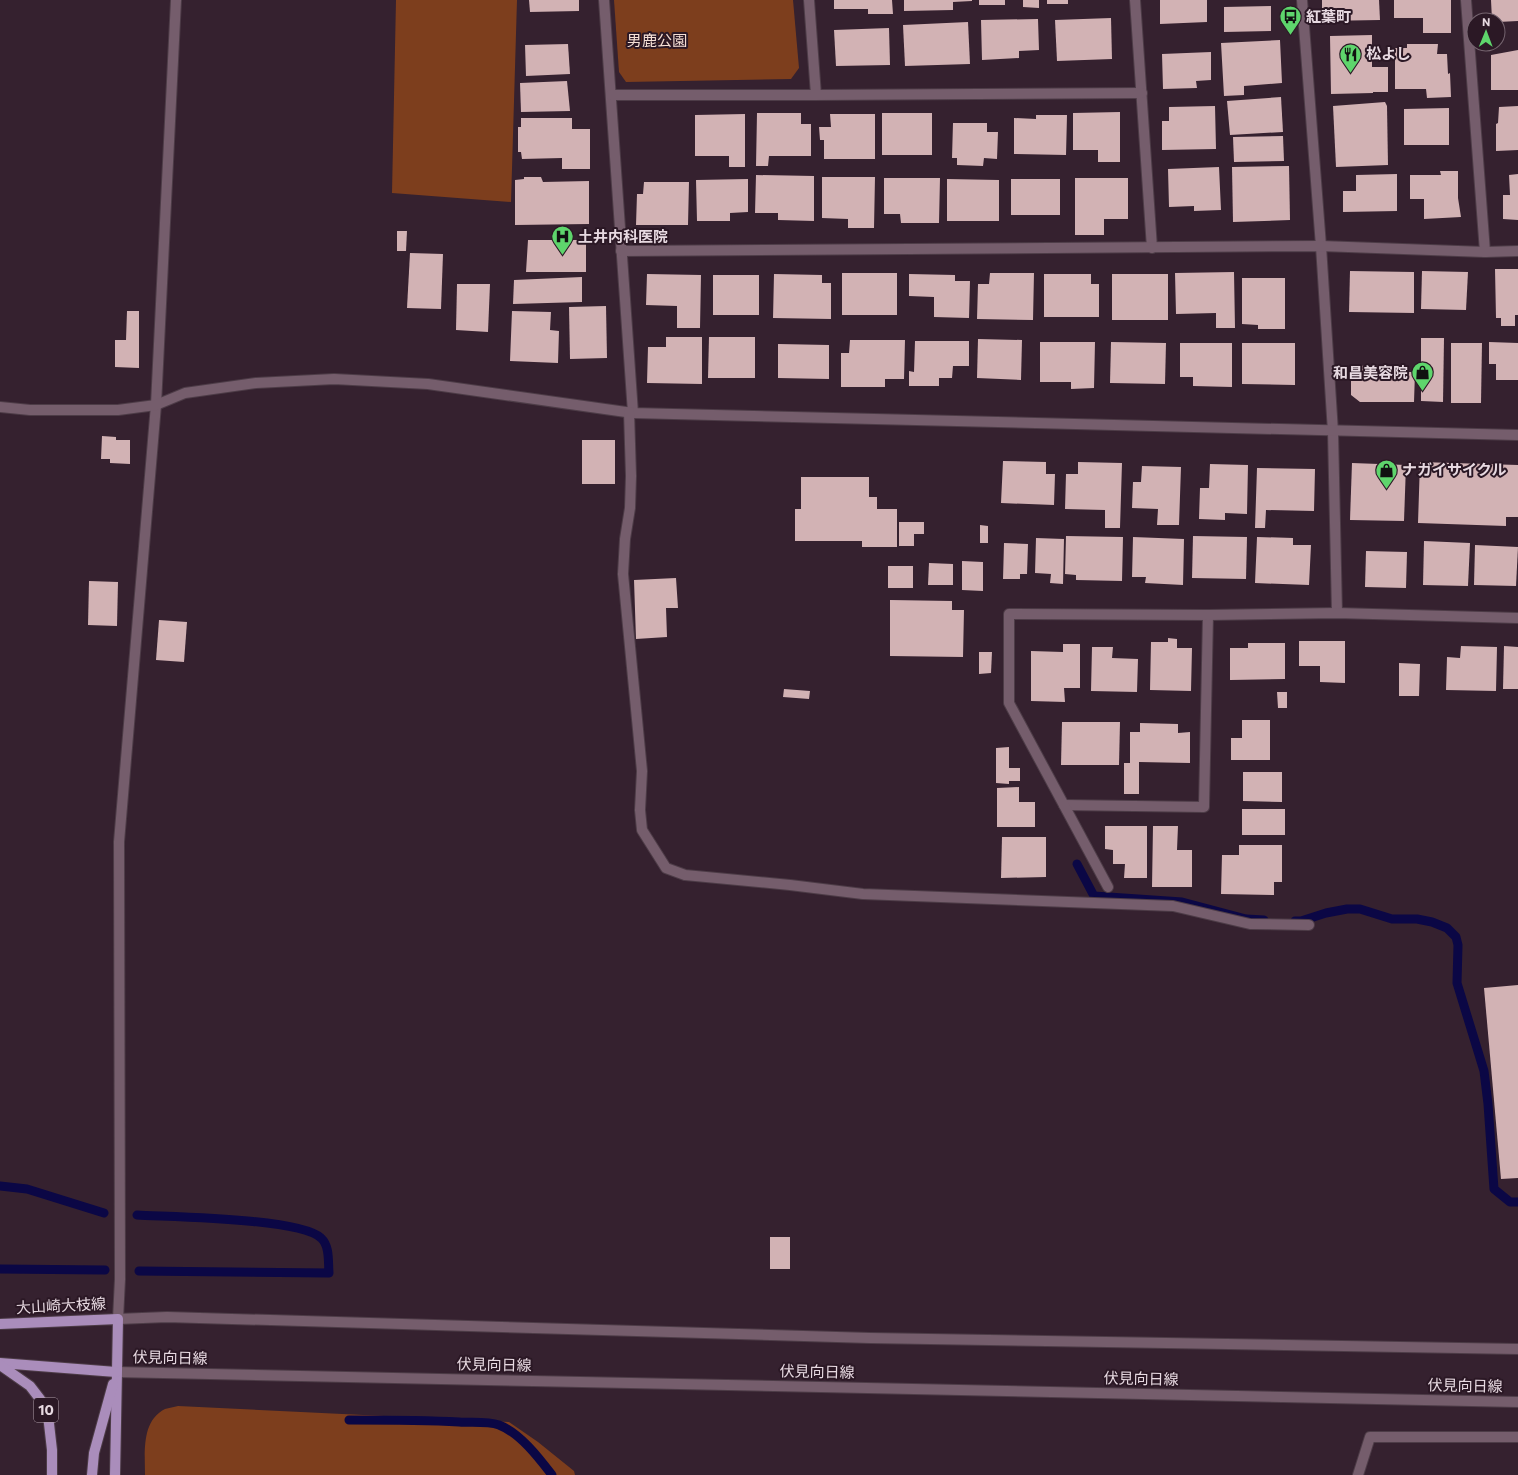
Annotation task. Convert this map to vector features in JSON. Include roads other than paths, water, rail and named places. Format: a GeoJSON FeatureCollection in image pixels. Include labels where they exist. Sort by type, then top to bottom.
{"type":"FeatureCollection","features":[{"type":"Feature","properties":{"kind":"main road","name":"大山崎大枝線"},"geometry":{"type":"LineString","coordinates":[[0,1324],[118,1318],[115,1475]]}},
{"type":"Feature","properties":{"kind":"main road","name":"10"},"geometry":{"type":"LineString","coordinates":[[0,1364],[116,1372]]}},
{"type":"Feature","properties":{"kind":"main road","name":"10"},"geometry":{"type":"LineString","coordinates":[[0,1364],[30,1386],[40,1399],[48,1415],[52,1450],[52,1475]]}},
{"type":"Feature","properties":{"kind":"main road","name":"大山崎大枝線"},"geometry":{"type":"LineString","coordinates":[[92,1475],[94,1453],[116,1372]]}},
{"type":"Feature","properties":{"kind":"street"},"geometry":{"type":"LineString","coordinates":[[176,0],[156,405],[119,842],[120,1279],[118,1318],[167,1317],[870,1338],[1518,1349]]}},
{"type":"Feature","properties":{"kind":"street"},"geometry":{"type":"LineString","coordinates":[[604,0],[631,412],[630,508],[625,539],[623,574],[642,771],[640,810],[642,830],[666,868],[685,875],[790,885],[863,894],[1173,906],[1250,924],[1309,925]]}},
{"type":"Feature","properties":{"kind":"street"},"geometry":{"type":"LineString","coordinates":[[809,0],[816,95]]}},
{"type":"Feature","properties":{"kind":"street"},"geometry":{"type":"LineString","coordinates":[[1135,0],[1152,248]]}},
{"type":"Feature","properties":{"kind":"street"},"geometry":{"type":"LineString","coordinates":[[1302,0],[1321,246],[1333,432],[1338,613]]}},
{"type":"Feature","properties":{"kind":"street"},"geometry":{"type":"LineString","coordinates":[[1466,0],[1486,252]]}},
{"type":"Feature","properties":{"kind":"street"},"geometry":{"type":"LineString","coordinates":[[611,95],[1142,93]]}},
{"type":"Feature","properties":{"kind":"street"},"geometry":{"type":"LineString","coordinates":[[621,251],[1321,246],[1486,252],[1518,251]]}},
{"type":"Feature","properties":{"kind":"street"},"geometry":{"type":"LineString","coordinates":[[0,407],[30,410],[118,410],[156,405],[185,394],[256,383],[334,379],[428,384],[631,412],[1518,436]]}},
{"type":"Feature","properties":{"kind":"street"},"geometry":{"type":"LineString","coordinates":[[1108,887],[1009,703],[1009,614],[1208,615],[1338,613],[1518,618]]}},
{"type":"Feature","properties":{"kind":"street"},"geometry":{"type":"LineString","coordinates":[[1064,805],[1204,807],[1208,615]]}},
{"type":"Feature","properties":{"kind":"street","name":"伏見向日線"},"geometry":{"type":"LineString","coordinates":[[116,1372],[1518,1402]]}},
{"type":"Feature","properties":{"kind":"street"},"geometry":{"type":"LineString","coordinates":[[1358,1475],[1370,1437],[1518,1437]]}},
{"type":"Feature","properties":{"kind":"waterway"},"geometry":{"type":"LineString","coordinates":[[1077,864],[1094,896],[1182,902],[1246,919],[1264,920]]}},
{"type":"Feature","properties":{"kind":"waterway"},"geometry":{"type":"LineString","coordinates":[[1295,921],[1301,921],[1326,913],[1347,909],[1360,909],[1392,919],[1417,919],[1432,922],[1447,928],[1456,937],[1458,945],[1457,983],[1484,1071],[1494,1189],[1510,1202],[1518,1202]]}},
{"type":"Feature","properties":{"kind":"waterway"},"geometry":{"type":"LineString","coordinates":[[0,1186],[27,1189],[104,1213]]}},
{"type":"Feature","properties":{"kind":"waterway"},"geometry":{"type":"LineString","coordinates":[[137,1215],[263,1222],[308,1231],[324,1241],[328,1254],[329,1273],[139,1271]]}},
{"type":"Feature","properties":{"kind":"waterway"},"geometry":{"type":"LineString","coordinates":[[0,1269],[105,1270]]}},
{"type":"Feature","properties":{"kind":"waterway"},"geometry":{"type":"LineString","coordinates":[[349,1420],[479,1422],[499,1425],[522,1440],[552,1475]]}},
{"type":"Feature","properties":{"kind":"place","name":"紅葉町"},"geometry":{"type":"Point","coordinates":[1290,36]}},
{"type":"Feature","properties":{"kind":"place","name":"松よし"},"geometry":{"type":"Point","coordinates":[1351,74]}},
{"type":"Feature","properties":{"kind":"place","name":"土井内科医院"},"geometry":{"type":"Point","coordinates":[563,256]}},
{"type":"Feature","properties":{"kind":"place","name":"和昌美容院"},"geometry":{"type":"Point","coordinates":[1423,392]}},
{"type":"Feature","properties":{"kind":"place","name":"ナガイサイクル"},"geometry":{"type":"Point","coordinates":[1386,490]}},
{"type":"Feature","properties":{"kind":"park label","name":"男鹿公園"},"geometry":{"type":"Point","coordinates":[657,41]}}]}
